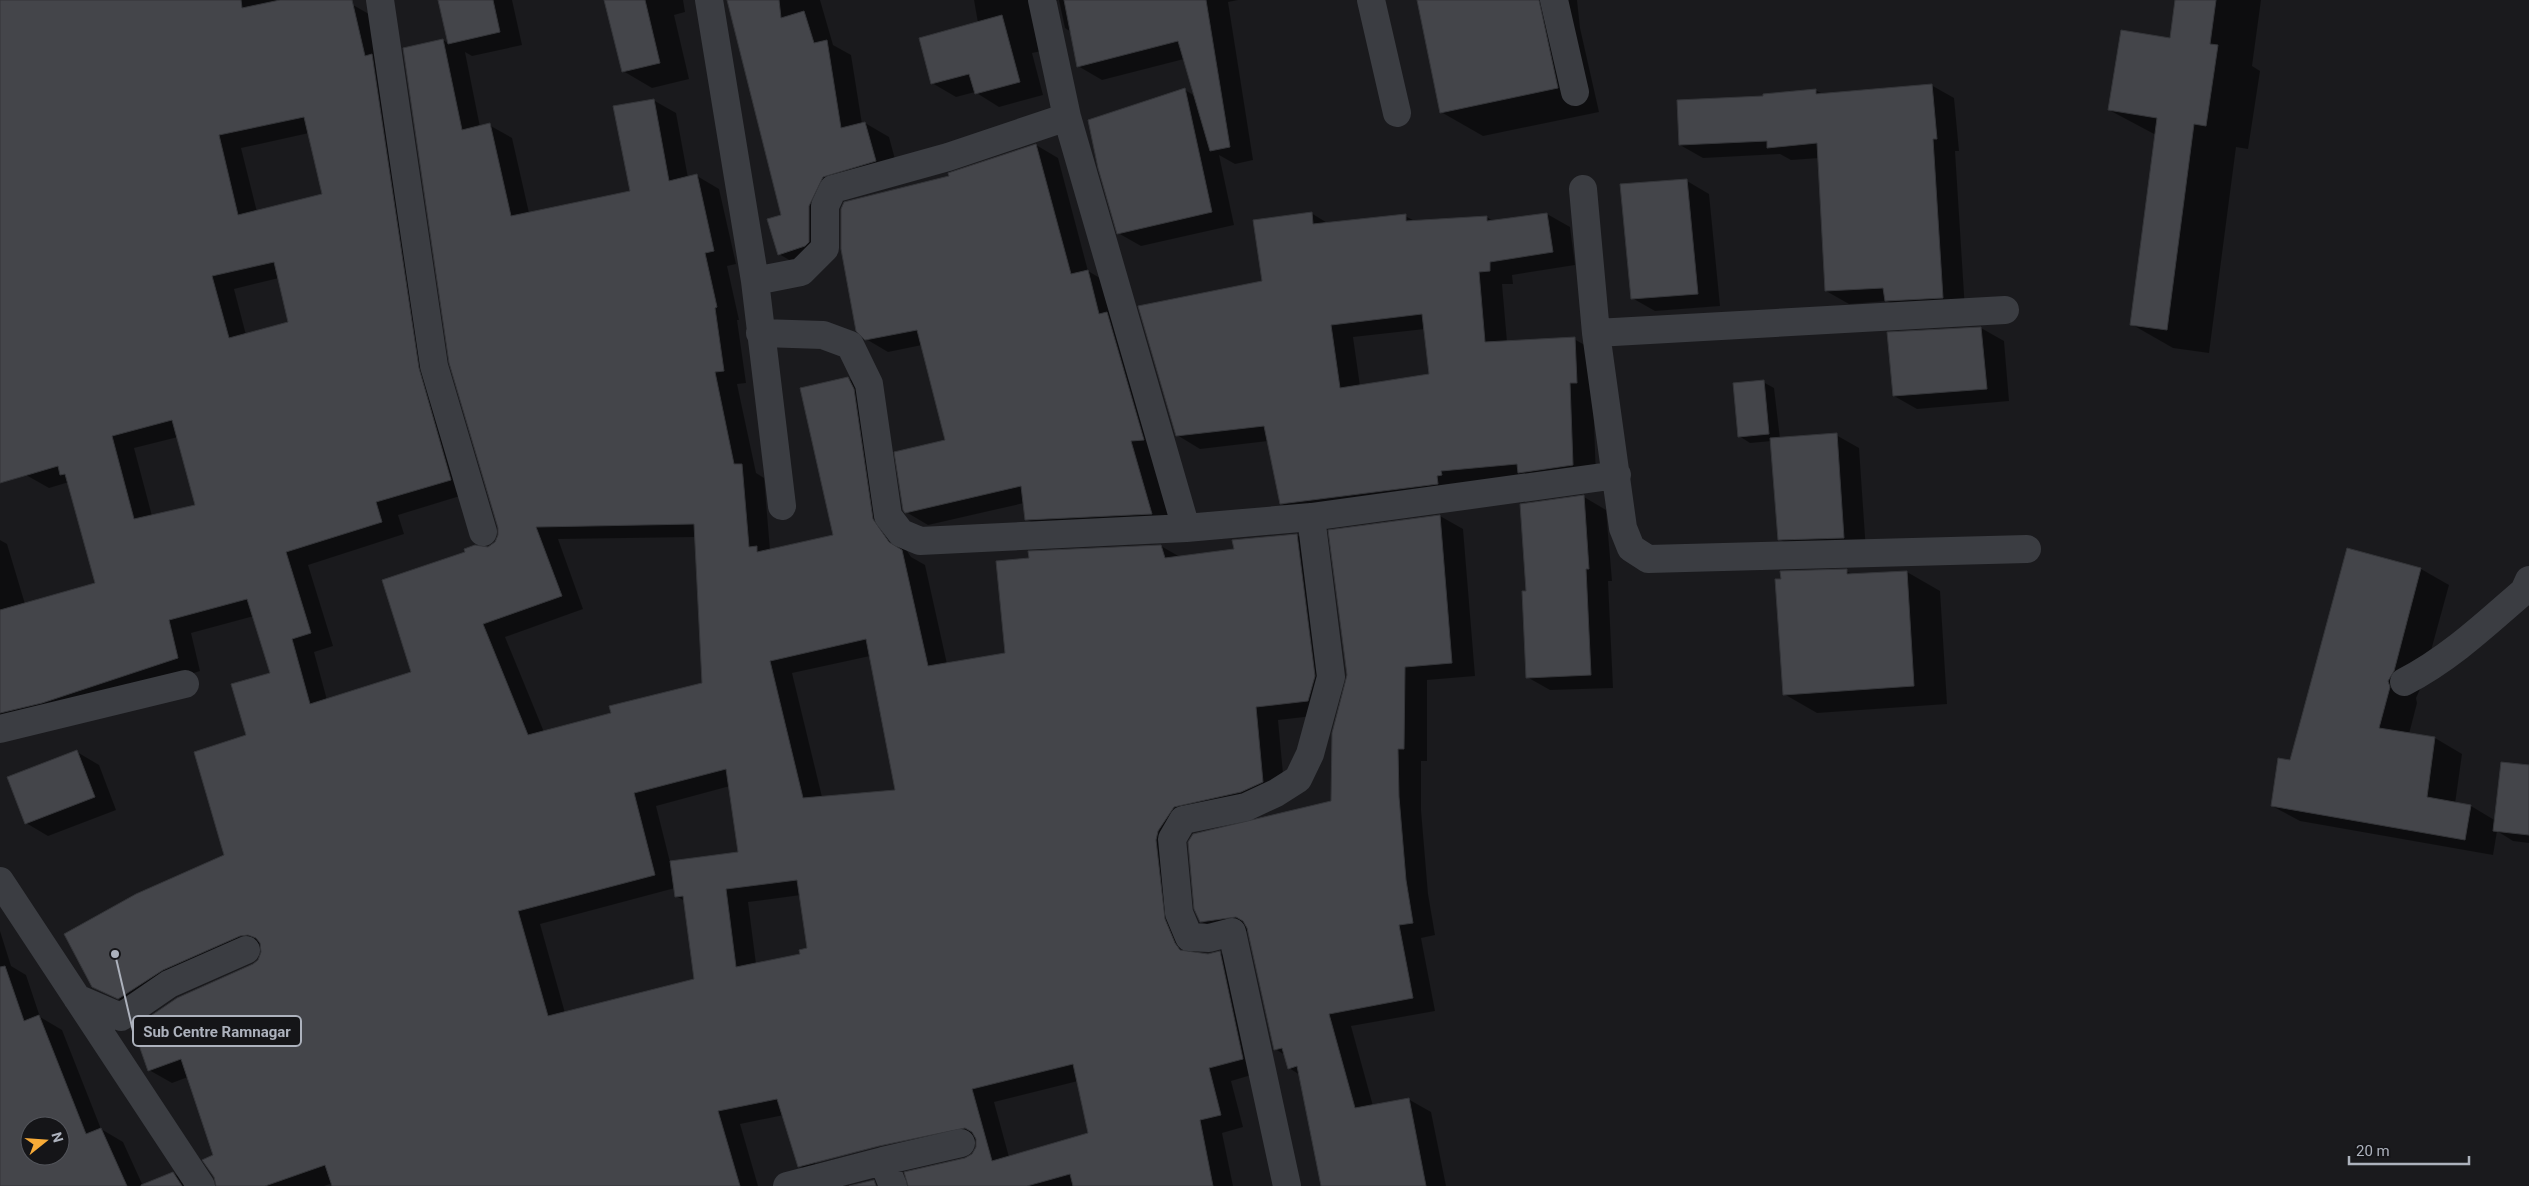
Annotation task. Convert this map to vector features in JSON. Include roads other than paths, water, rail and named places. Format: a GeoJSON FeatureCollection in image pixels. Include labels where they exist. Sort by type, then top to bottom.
{"type":"FeatureCollection","features":[{"type":"Feature","properties":{"kind":"street"},"geometry":{"type":"LineString","coordinates":[[380,0],[434,366],[483,532]]}},
{"type":"Feature","properties":{"kind":"street"},"geometry":{"type":"LineString","coordinates":[[709,0],[755,281],[782,506]]}},
{"type":"Feature","properties":{"kind":"street"},"geometry":{"type":"LineString","coordinates":[[1042,0],[1067,117],[1186,528]]}},
{"type":"Feature","properties":{"kind":"street"},"geometry":{"type":"LineString","coordinates":[[1371,0],[1397,113]]}},
{"type":"Feature","properties":{"kind":"street"},"geometry":{"type":"LineString","coordinates":[[1554,0],[1575,92]]}},
{"type":"Feature","properties":{"kind":"street"},"geometry":{"type":"LineString","coordinates":[[755,281],[801,272],[825,248],[825,206],[833,189],[948,157],[1067,117]]}},
{"type":"Feature","properties":{"kind":"street"},"geometry":{"type":"LineString","coordinates":[[1583,189],[1596,334],[1623,528],[1631,548],[1648,559],[2027,549]]}},
{"type":"Feature","properties":{"kind":"street"},"geometry":{"type":"LineString","coordinates":[[1596,334],[2005,310]]}},
{"type":"Feature","properties":{"kind":"street"},"geometry":{"type":"LineString","coordinates":[[760,333],[823,335],[850,345],[869,384],[888,516],[901,533],[920,541],[1186,528],[1311,517],[1617,475]]}},
{"type":"Feature","properties":{"kind":"street"},"geometry":{"type":"LineString","coordinates":[[1287,1186],[1232,932],[1209,938],[1189,937],[1179,913],[1172,839],[1183,820],[1246,807],[1298,780],[1310,754],[1331,677],[1311,517]]}},
{"type":"Feature","properties":{"kind":"street"},"geometry":{"type":"LineString","coordinates":[[2404,682],[2430,669],[2466,642],[2524,590],[2529,580]]}},
{"type":"Feature","properties":{"kind":"street"},"geometry":{"type":"LineString","coordinates":[[0,729],[184,684]]}},
{"type":"Feature","properties":{"kind":"street"},"geometry":{"type":"LineString","coordinates":[[0,880],[201,1186]]}},
{"type":"Feature","properties":{"kind":"street"},"geometry":{"type":"LineString","coordinates":[[77,998],[121,1017],[169,984],[246,950]]}},
{"type":"Feature","properties":{"kind":"street"},"geometry":{"type":"LineString","coordinates":[[787,1186],[960,1143]]}},
{"type":"Feature","properties":{"kind":"street"},"geometry":{"type":"LineString","coordinates":[[883,1161],[893,1186]]}},
{"type":"Feature","properties":{"kind":"place","name":"Sub Centre Ramnagar"},"geometry":{"type":"Point","coordinates":[115,954]}}]}
